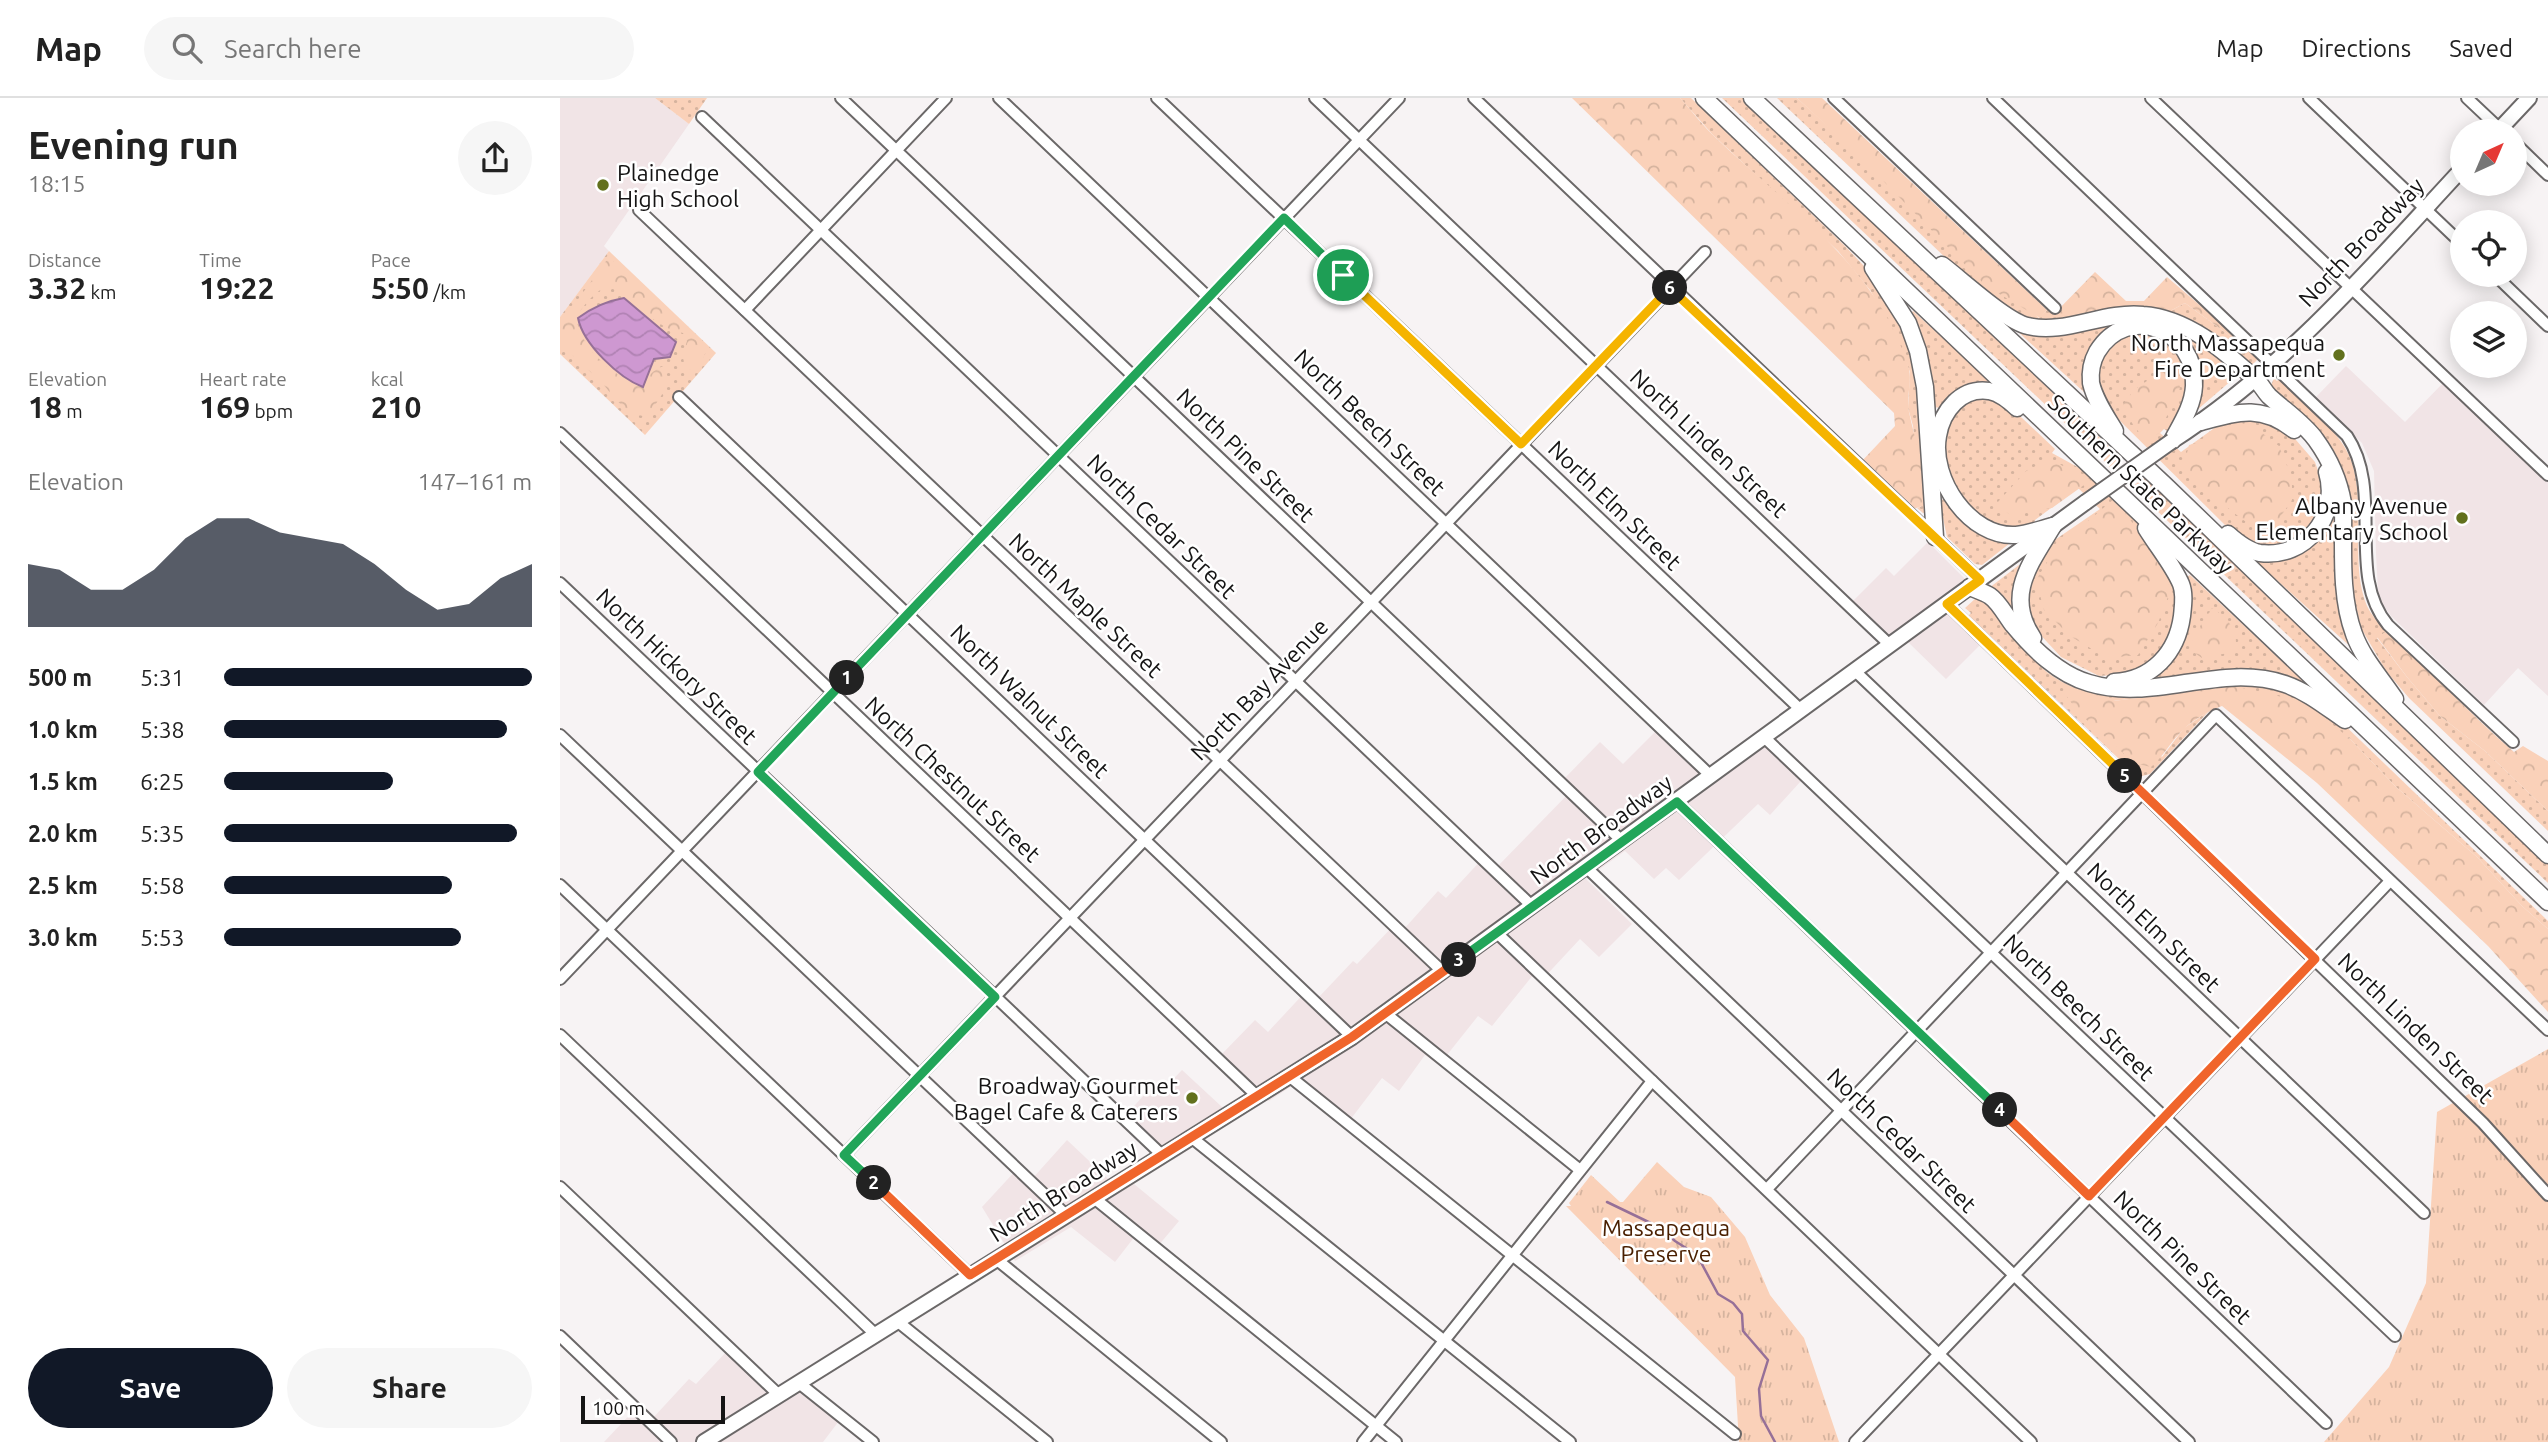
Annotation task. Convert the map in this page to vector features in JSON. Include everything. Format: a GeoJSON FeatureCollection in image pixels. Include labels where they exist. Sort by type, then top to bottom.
{"type":"FeatureCollection","features":[{"type":"Feature","properties":{"kind":"highway","name":"Southern State Parkway"},"geometry":{"type":"LineString","coordinates":[[1704,98],[2548,902]]}},
{"type":"Feature","properties":{"kind":"highway","name":"Southern State Parkway"},"geometry":{"type":"LineString","coordinates":[[1752,98],[2166,486],[2548,855]]}},
{"type":"Feature","properties":{"kind":"highway"},"geometry":{"type":"LineString","coordinates":[[1865,205],[2018,323],[2042,329],[2064,327],[2121,314],[2158,317],[2188,328],[2205,338],[2256,379],[2266,393],[2314,437],[2327,457],[2341,490],[2343,503],[2345,586],[2354,634],[2369,662],[2421,734]]}},
{"type":"Feature","properties":{"kind":"highway"},"geometry":{"type":"LineString","coordinates":[[1849,234],[1891,293],[1908,323],[1918,351],[1924,387],[1935,537]]}},
{"type":"Feature","properties":{"kind":"highway"},"geometry":{"type":"LineString","coordinates":[[2128,450],[2100,407],[2091,382],[2094,356],[2105,340],[2130,326],[2146,325],[2173,337],[2190,362],[2194,376],[2192,399],[2172,441]]}},
{"type":"Feature","properties":{"kind":"highway"},"geometry":{"type":"LineString","coordinates":[[2053,526],[2016,535],[2000,533],[1984,528],[1962,511],[1952,496],[1938,456],[1937,438],[1944,416],[1954,403],[1964,396],[1973,392],[1991,391],[2004,398],[2088,464]]}},
{"type":"Feature","properties":{"kind":"highway"},"geometry":{"type":"LineString","coordinates":[[2166,486],[2243,546],[2259,553],[2286,551],[2306,542],[2323,522],[2329,496],[2328,475],[2310,445],[2296,431],[2280,419],[2258,412],[2236,412],[2201,422]]}},
{"type":"Feature","properties":{"kind":"highway"},"geometry":{"type":"LineString","coordinates":[[2053,526],[2021,582],[2026,626],[2040,648],[2071,671],[2104,682],[2122,681],[2136,678],[2155,668],[2167,656],[2181,624],[2183,604],[2181,585],[2134,509]]}},
{"type":"Feature","properties":{"kind":"highway"},"geometry":{"type":"LineString","coordinates":[[1975,583],[2046,659],[2073,677],[2112,688],[2139,690],[2217,678],[2271,680],[2315,699],[2394,755]]}},
{"type":"Feature","properties":{"kind":"highway"},"geometry":{"type":"LineString","coordinates":[[2491,847],[2548,911]]}},
{"type":"Feature","properties":{"kind":"main road"},"geometry":{"type":"LineString","coordinates":[[2510,119],[2529,98]]}},
{"type":"Feature","properties":{"kind":"main road","name":"North Broadway"},"geometry":{"type":"LineString","coordinates":[[704,1442],[1352,1037],[1443,972],[2086,502],[2201,422],[2256,379],[2351,288],[2450,182]]}},
{"type":"Feature","properties":{"kind":"street","name":"North Pine Street"},"geometry":{"type":"LineString","coordinates":[[841,98],[1622,841]]}},
{"type":"Feature","properties":{"kind":"street"},"geometry":{"type":"LineString","coordinates":[[745,310],[946,98]]}},
{"type":"Feature","properties":{"kind":"street","name":"North Beech Street"},"geometry":{"type":"LineString","coordinates":[[999,98],[1711,776]]}},
{"type":"Feature","properties":{"kind":"street","name":"North Elm Street"},"geometry":{"type":"LineString","coordinates":[[1157,98],[1801,710]]}},
{"type":"Feature","properties":{"kind":"street","name":"North Linden Street"},"geometry":{"type":"LineString","coordinates":[[1315,98],[1890,645]]}},
{"type":"Feature","properties":{"kind":"street"},"geometry":{"type":"LineString","coordinates":[[560,979],[1399,98]]}},
{"type":"Feature","properties":{"kind":"street"},"geometry":{"type":"LineString","coordinates":[[1474,98],[1935,537],[1975,583]]}},
{"type":"Feature","properties":{"kind":"street"},"geometry":{"type":"LineString","coordinates":[[1993,98],[2347,436],[2362,468],[2365,485],[2373,604],[2380,615],[2513,742]]}},
{"type":"Feature","properties":{"kind":"street"},"geometry":{"type":"LineString","coordinates":[[2151,98],[2546,469]]}},
{"type":"Feature","properties":{"kind":"street"},"geometry":{"type":"LineString","coordinates":[[2309,98],[2450,233]]}},
{"type":"Feature","properties":{"kind":"street"},"geometry":{"type":"LineString","coordinates":[[2467,98],[2489,119]]}},
{"type":"Feature","properties":{"kind":"street"},"geometry":{"type":"LineString","coordinates":[[1842,101],[2055,308]]}},
{"type":"Feature","properties":{"kind":"street","name":"North Cedar Street"},"geometry":{"type":"LineString","coordinates":[[702,117],[1533,907]]}},
{"type":"Feature","properties":{"kind":"street"},"geometry":{"type":"LineString","coordinates":[[2527,155],[2548,175]]}},
{"type":"Feature","properties":{"kind":"street","name":"North Maple Street"},"geometry":{"type":"LineString","coordinates":[[639,210],[1443,972]]}},
{"type":"Feature","properties":{"kind":"street","name":"North Bay Avenue"},"geometry":{"type":"LineString","coordinates":[[844,1155],[1704,252]]}},
{"type":"Feature","properties":{"kind":"street"},"geometry":{"type":"LineString","coordinates":[[2507,287],[2548,326]]}},
{"type":"Feature","properties":{"kind":"street","name":"North Walnut Street"},"geometry":{"type":"LineString","coordinates":[[679,397],[1352,1037]]}},
{"type":"Feature","properties":{"kind":"street","name":"North Chestnut Street"},"geometry":{"type":"LineString","coordinates":[[560,433],[1257,1096]]}},
{"type":"Feature","properties":{"kind":"street","name":"North Hickory Street"},"geometry":{"type":"LineString","coordinates":[[560,583],[1162,1155]]}},
{"type":"Feature","properties":{"kind":"street","name":"North Linden Street"},"geometry":{"type":"LineString","coordinates":[[1947,604],[2491,1131],[2548,1195]]}},
{"type":"Feature","properties":{"kind":"street","name":"North Elm Street"},"geometry":{"type":"LineString","coordinates":[[1855,671],[2424,1213]]}},
{"type":"Feature","properties":{"kind":"street"},"geometry":{"type":"LineString","coordinates":[[1767,1189],[2216,715],[2548,1030]]}},
{"type":"Feature","properties":{"kind":"street"},"geometry":{"type":"LineString","coordinates":[[560,735],[1066,1215]]}},
{"type":"Feature","properties":{"kind":"street","name":"North Beech Street"},"geometry":{"type":"LineString","coordinates":[[1765,737],[2395,1336]]}},
{"type":"Feature","properties":{"kind":"street","name":"North Pine Street"},"geometry":{"type":"LineString","coordinates":[[1677,802],[2326,1423]]}},
{"type":"Feature","properties":{"kind":"street","name":"North Cedar Street"},"geometry":{"type":"LineString","coordinates":[[1587,867],[2189,1442]]}},
{"type":"Feature","properties":{"kind":"street"},"geometry":{"type":"LineString","coordinates":[[1855,1442],[2390,881]]}},
{"type":"Feature","properties":{"kind":"street"},"geometry":{"type":"LineString","coordinates":[[560,885],[970,1275]]}},
{"type":"Feature","properties":{"kind":"street"},"geometry":{"type":"LineString","coordinates":[[1497,933],[2031,1442]]}},
{"type":"Feature","properties":{"kind":"street"},"geometry":{"type":"LineString","coordinates":[[1385,1013],[1580,1170]]}},
{"type":"Feature","properties":{"kind":"street"},"geometry":{"type":"LineString","coordinates":[[560,1035],[876,1334]]}},
{"type":"Feature","properties":{"kind":"street"},"geometry":{"type":"LineString","coordinates":[[1289,1076],[1735,1434]]}},
{"type":"Feature","properties":{"kind":"street"},"geometry":{"type":"LineString","coordinates":[[1363,1442],[1652,1081]]}},
{"type":"Feature","properties":{"kind":"street"},"geometry":{"type":"LineString","coordinates":[[1191,1137],[1570,1442]]}},
{"type":"Feature","properties":{"kind":"street"},"geometry":{"type":"LineString","coordinates":[[560,1187],[779,1395]]}},
{"type":"Feature","properties":{"kind":"street"},"geometry":{"type":"LineString","coordinates":[[1094,1198],[1395,1442]]}},
{"type":"Feature","properties":{"kind":"street"},"geometry":{"type":"LineString","coordinates":[[996,1259],[1221,1442]]}},
{"type":"Feature","properties":{"kind":"street"},"geometry":{"type":"LineString","coordinates":[[897,1321],[1047,1442]]}},
{"type":"Feature","properties":{"kind":"street"},"geometry":{"type":"LineString","coordinates":[[560,1336],[671,1442]]}},
{"type":"Feature","properties":{"kind":"street"},"geometry":{"type":"LineString","coordinates":[[799,1382],[873,1442]]}},
{"type":"Feature","properties":{"kind":"street"},"geometry":{"type":"LineString","coordinates":[[1863,1433],[1873,1442]]}},
{"type":"Feature","properties":{"kind":"shaded area","name":"Plainedge High School"},"geometry":{"type":"Polygon","coordinates":[[[560,98],[655,98],[689,124],[604,246],[609,251],[560,317],[560,98]]]}},
{"type":"Feature","properties":{"kind":"shaded area","name":"Albany Avenue Elementary School"},"geometry":{"type":"Polygon","coordinates":[[[2346,366],[2405,422],[2444,382],[2548,482],[2548,696],[2518,668],[2484,705],[2391,616],[2381,602],[2376,554],[2374,471],[2362,443],[2315,398],[2346,366]]]}},
{"type":"Feature","properties":{"kind":"shaded area"},"geometry":{"type":"Polygon","coordinates":[[[1928,542],[1974,588],[1950,612],[1982,643],[1946,679],[1908,642],[1896,650],[1849,605],[1886,568],[1894,576],[1928,542]]]}},
{"type":"Feature","properties":{"kind":"shaded area"},"geometry":{"type":"Polygon","coordinates":[[[1664,723],[1719,777],[1763,745],[1801,781],[1770,815],[1758,804],[1679,880],[1666,868],[1654,879],[1625,851],[1586,879],[1632,924],[1599,957],[1580,939],[1540,982],[1533,975],[1492,1026],[1478,1016],[1439,1065],[1425,1055],[1399,1091],[1382,1078],[1350,1120],[1301,1080],[1269,1101],[1220,1056],[1255,1020],[1268,1032],[1308,989],[1318,998],[1353,961],[1357,964],[1396,923],[1404,929],[1438,891],[1446,898],[1485,856],[1497,867],[1572,790],[1563,780],[1600,742],[1623,764],[1664,723]]]}},
{"type":"Feature","properties":{"kind":"shaded area"},"geometry":{"type":"Polygon","coordinates":[[[1182,1070],[1235,1119],[1173,1160],[1126,1115],[1155,1083],[1163,1090],[1182,1070]]]}},
{"type":"Feature","properties":{"kind":"shaded area"},"geometry":{"type":"Polygon","coordinates":[[[1067,1140],[1121,1191],[1134,1184],[1179,1221],[1158,1246],[1139,1231],[1115,1262],[1071,1227],[1015,1261],[982,1207],[1019,1167],[1032,1179],[1067,1140]]]}},
{"type":"Feature","properties":{"kind":"shaded area"},"geometry":{"type":"Polygon","coordinates":[[[727,1351],[782,1402],[801,1391],[839,1421],[823,1442],[604,1442],[638,1406],[652,1419],[689,1379],[696,1384],[727,1351]]]}},
{"type":"Feature","properties":{"kind":"green space"},"geometry":{"type":"Polygon","coordinates":[[[655,98],[707,98],[689,124],[655,98]]]}},
{"type":"Feature","properties":{"kind":"green space"},"geometry":{"type":"Polygon","coordinates":[[[1572,98],[1680,98],[1711,133],[1801,215],[1854,270],[1877,300],[1895,333],[1909,369],[1908,407],[1921,470],[1922,506],[1911,510],[1861,462],[1895,426],[1894,413],[1572,98]]]}},
{"type":"Feature","properties":{"kind":"green space"},"geometry":{"type":"Polygon","coordinates":[[[1680,98],[1691,98],[1845,246],[1881,284],[1906,326],[1921,383],[1927,513],[1917,508],[1922,506],[1913,426],[1908,408],[1910,372],[1896,337],[1870,290],[1838,251],[1713,135],[1680,98]]]}},
{"type":"Feature","properties":{"kind":"green space"},"geometry":{"type":"Polygon","coordinates":[[[1722,98],[1745,98],[2122,459],[2109,467],[2077,427],[2071,429],[1722,98]]]}},
{"type":"Feature","properties":{"kind":"green space"},"geometry":{"type":"Polygon","coordinates":[[[1777,98],[1797,98],[2039,318],[2048,309],[2067,322],[2035,324],[1986,296],[1777,98]]]}},
{"type":"Feature","properties":{"kind":"green space"},"geometry":{"type":"Polygon","coordinates":[[[1797,98],[1822,98],[2047,310],[2040,318],[1986,286],[1857,154],[1797,98]]]}},
{"type":"Feature","properties":{"kind":"green space"},"geometry":{"type":"Polygon","coordinates":[[[609,251],[716,353],[645,435],[560,354],[560,317],[609,251]]]}},
{"type":"Feature","properties":{"kind":"green space"},"geometry":{"type":"Polygon","coordinates":[[[606,261],[616,262],[707,348],[701,361],[689,370],[684,360],[687,341],[683,333],[663,326],[638,306],[616,283],[603,288],[588,301],[576,318],[592,352],[610,369],[643,387],[651,374],[664,366],[665,386],[655,405],[645,416],[630,412],[618,402],[598,379],[560,344],[560,324],[606,261]]]}},
{"type":"Feature","properties":{"kind":"green space"},"geometry":{"type":"Polygon","coordinates":[[[2095,272],[2126,301],[2144,301],[2167,277],[2238,338],[2233,338],[2185,303],[2172,310],[2116,309],[2067,322],[2054,314],[2095,272]]]}},
{"type":"Feature","properties":{"kind":"green space"},"geometry":{"type":"Polygon","coordinates":[[[2185,303],[2233,338],[2238,338],[2257,360],[2251,366],[2144,309],[2172,310],[2185,303]]]}},
{"type":"Feature","properties":{"kind":"green space"},"geometry":{"type":"Polygon","coordinates":[[[1913,311],[1990,381],[1989,386],[1944,408],[1929,407],[1910,315],[1913,311]]]}},
{"type":"Feature","properties":{"kind":"green space"},"geometry":{"type":"Polygon","coordinates":[[[2128,317],[2152,320],[2133,319],[2114,326],[2096,342],[2090,355],[2086,394],[2015,329],[2017,326],[2044,333],[2058,332],[2128,317]]]}},
{"type":"Feature","properties":{"kind":"green space"},"geometry":{"type":"Polygon","coordinates":[[[2155,321],[2176,327],[2203,341],[2239,374],[2190,416],[2198,389],[2196,365],[2187,345],[2172,330],[2155,321]]]}},
{"type":"Feature","properties":{"kind":"green space"},"geometry":{"type":"Polygon","coordinates":[[[2143,329],[2166,336],[2184,355],[2192,386],[2187,404],[2167,431],[2164,429],[2160,433],[2181,452],[2220,424],[2262,418],[2290,433],[2315,462],[2326,493],[2320,521],[2301,540],[2274,548],[2250,543],[2226,526],[2111,412],[2099,383],[2099,359],[2114,340],[2143,329]]]}},
{"type":"Feature","properties":{"kind":"green space"},"geometry":{"type":"Polygon","coordinates":[[[2164,369],[2178,369],[2180,388],[2159,433],[2146,442],[2123,405],[2134,390],[2164,369]]]}},
{"type":"Feature","properties":{"kind":"green space"},"geometry":{"type":"Polygon","coordinates":[[[2274,378],[2277,381],[2280,378],[2320,416],[2339,438],[2351,460],[2358,496],[2358,553],[2362,589],[2367,606],[2386,632],[2377,638],[2440,716],[2485,751],[2548,811],[2548,831],[2409,698],[2386,671],[2361,628],[2352,588],[2340,468],[2270,388],[2274,378]]]}},
{"type":"Feature","properties":{"kind":"green space"},"geometry":{"type":"Polygon","coordinates":[[[1988,395],[2004,401],[2055,449],[2052,453],[2083,470],[2141,527],[2179,588],[2177,628],[2159,658],[2131,674],[2099,676],[2061,657],[2034,628],[2026,597],[2031,567],[2046,546],[2100,509],[2078,488],[2035,520],[2034,524],[2015,530],[1975,517],[1955,492],[1944,457],[1944,429],[1965,398],[1988,395]]]}},
{"type":"Feature","properties":{"kind":"green space"},"geometry":{"type":"Polygon","coordinates":[[[2248,422],[2279,446],[2292,478],[2292,500],[2274,526],[2259,530],[2183,469],[2189,445],[2200,442],[2226,426],[2248,422]]]}},
{"type":"Feature","properties":{"kind":"green space"},"geometry":{"type":"Polygon","coordinates":[[[2043,463],[2057,463],[2091,480],[2052,508],[2024,512],[2012,517],[1997,503],[2027,470],[2043,463]]]}},
{"type":"Feature","properties":{"kind":"green space"},"geometry":{"type":"Polygon","coordinates":[[[2145,477],[2548,863],[2548,883],[2132,487],[2145,477]]]}},
{"type":"Feature","properties":{"kind":"green space"},"geometry":{"type":"Polygon","coordinates":[[[1939,499],[1950,501],[2014,540],[1982,565],[1975,564],[1947,537],[1939,499]]]}},
{"type":"Feature","properties":{"kind":"green space"},"geometry":{"type":"Polygon","coordinates":[[[2114,499],[2145,539],[2171,589],[2158,623],[2138,655],[2107,658],[2070,636],[2044,610],[2036,580],[2056,548],[2114,499]]]}},
{"type":"Feature","properties":{"kind":"green space"},"geometry":{"type":"Polygon","coordinates":[[[2336,499],[2352,648],[2251,557],[2283,557],[2336,499]]]}},
{"type":"Feature","properties":{"kind":"green space"},"geometry":{"type":"Polygon","coordinates":[[[2019,565],[2022,567],[2015,611],[2012,612],[1989,588],[2019,565]]]}},
{"type":"Feature","properties":{"kind":"green space"},"geometry":{"type":"Polygon","coordinates":[[[2190,575],[2304,682],[2304,686],[2156,682],[2153,677],[2164,672],[2185,578],[2190,575]]]}},
{"type":"Feature","properties":{"kind":"green space"},"geometry":{"type":"Polygon","coordinates":[[[1976,598],[1981,598],[2002,617],[2046,671],[2077,688],[2102,694],[2128,695],[2235,683],[2260,683],[2289,690],[2316,704],[2333,714],[2548,921],[2548,929],[2522,906],[2477,857],[2396,787],[2349,738],[2256,693],[2233,686],[2113,701],[2162,757],[2184,728],[2209,711],[2150,774],[2138,777],[1968,616],[1971,613],[1965,608],[1976,598]]]}},
{"type":"Feature","properties":{"kind":"green space"},"geometry":{"type":"Polygon","coordinates":[[[2212,608],[2230,624],[2236,647],[2228,653],[2202,658],[2192,651],[2193,637],[2212,608]]]}},
{"type":"Feature","properties":{"kind":"green space"},"geometry":{"type":"Polygon","coordinates":[[[2386,632],[2514,752],[2523,746],[2548,761],[2548,811],[2485,751],[2440,716],[2377,637],[2386,632]]]}},
{"type":"Feature","properties":{"kind":"green space"},"geometry":{"type":"Polygon","coordinates":[[[2233,686],[2305,702],[2349,738],[2396,787],[2477,857],[2522,906],[2548,929],[2548,1012],[2488,946],[2317,783],[2222,706],[2188,725],[2151,767],[2134,763],[2079,713],[2065,694],[2073,687],[2113,701],[2233,686]]]}},
{"type":"Feature","properties":{"kind":"green space"},"geometry":{"type":"Polygon","coordinates":[[[2548,1049],[2548,1442],[2324,1442],[2389,1367],[2426,1283],[2437,1112],[2548,1049]]]}},
{"type":"Feature","properties":{"kind":"green space","name":"Massapequa Preserve"},"geometry":{"type":"Polygon","coordinates":[[[1657,1162],[1684,1187],[1711,1197],[1745,1237],[1770,1295],[1804,1338],[1839,1442],[1739,1442],[1735,1377],[1566,1206],[1571,1206],[1569,1203],[1591,1175],[1623,1202],[1657,1162]]]}},
{"type":"Feature","properties":{"kind":"water"},"geometry":{"type":"Polygon","coordinates":[[[624,298],[676,342],[670,357],[654,359],[643,387],[623,376],[603,359],[587,338],[578,318],[600,305],[624,298]]]}},
{"type":"Feature","properties":{"kind":"waterway"},"geometry":{"type":"LineString","coordinates":[[1607,1202],[1661,1228],[1697,1255],[1718,1294],[1733,1303],[1742,1314],[1743,1331],[1768,1360],[1759,1389],[1761,1416],[1775,1442]]}},
{"type":"Feature","properties":{"kind":"place","name":"Plainedge High School"},"geometry":{"type":"Point","coordinates":[603,185]}},
{"type":"Feature","properties":{"kind":"place","name":"North Massapequa Fire Department"},"geometry":{"type":"Point","coordinates":[2339,355]}},
{"type":"Feature","properties":{"kind":"place","name":"Albany Avenue Elementary School"},"geometry":{"type":"Point","coordinates":[2462,518]}},
{"type":"Feature","properties":{"kind":"place","name":"Broadway Gourmet Bagel Cafe & Caterers"},"geometry":{"type":"Point","coordinates":[1192,1098]}},
{"type":"Feature","properties":{"kind":"route"},"geometry":{"type":"LineString","coordinates":[[1284,218],[1343,275],[1521,444],[1671,286],[1980,580],[1947,604],[2315,959],[2089,1196],[1677,802],[1352,1037],[970,1275],[844,1155],[995,997],[758,772],[1284,218]]}}]}
